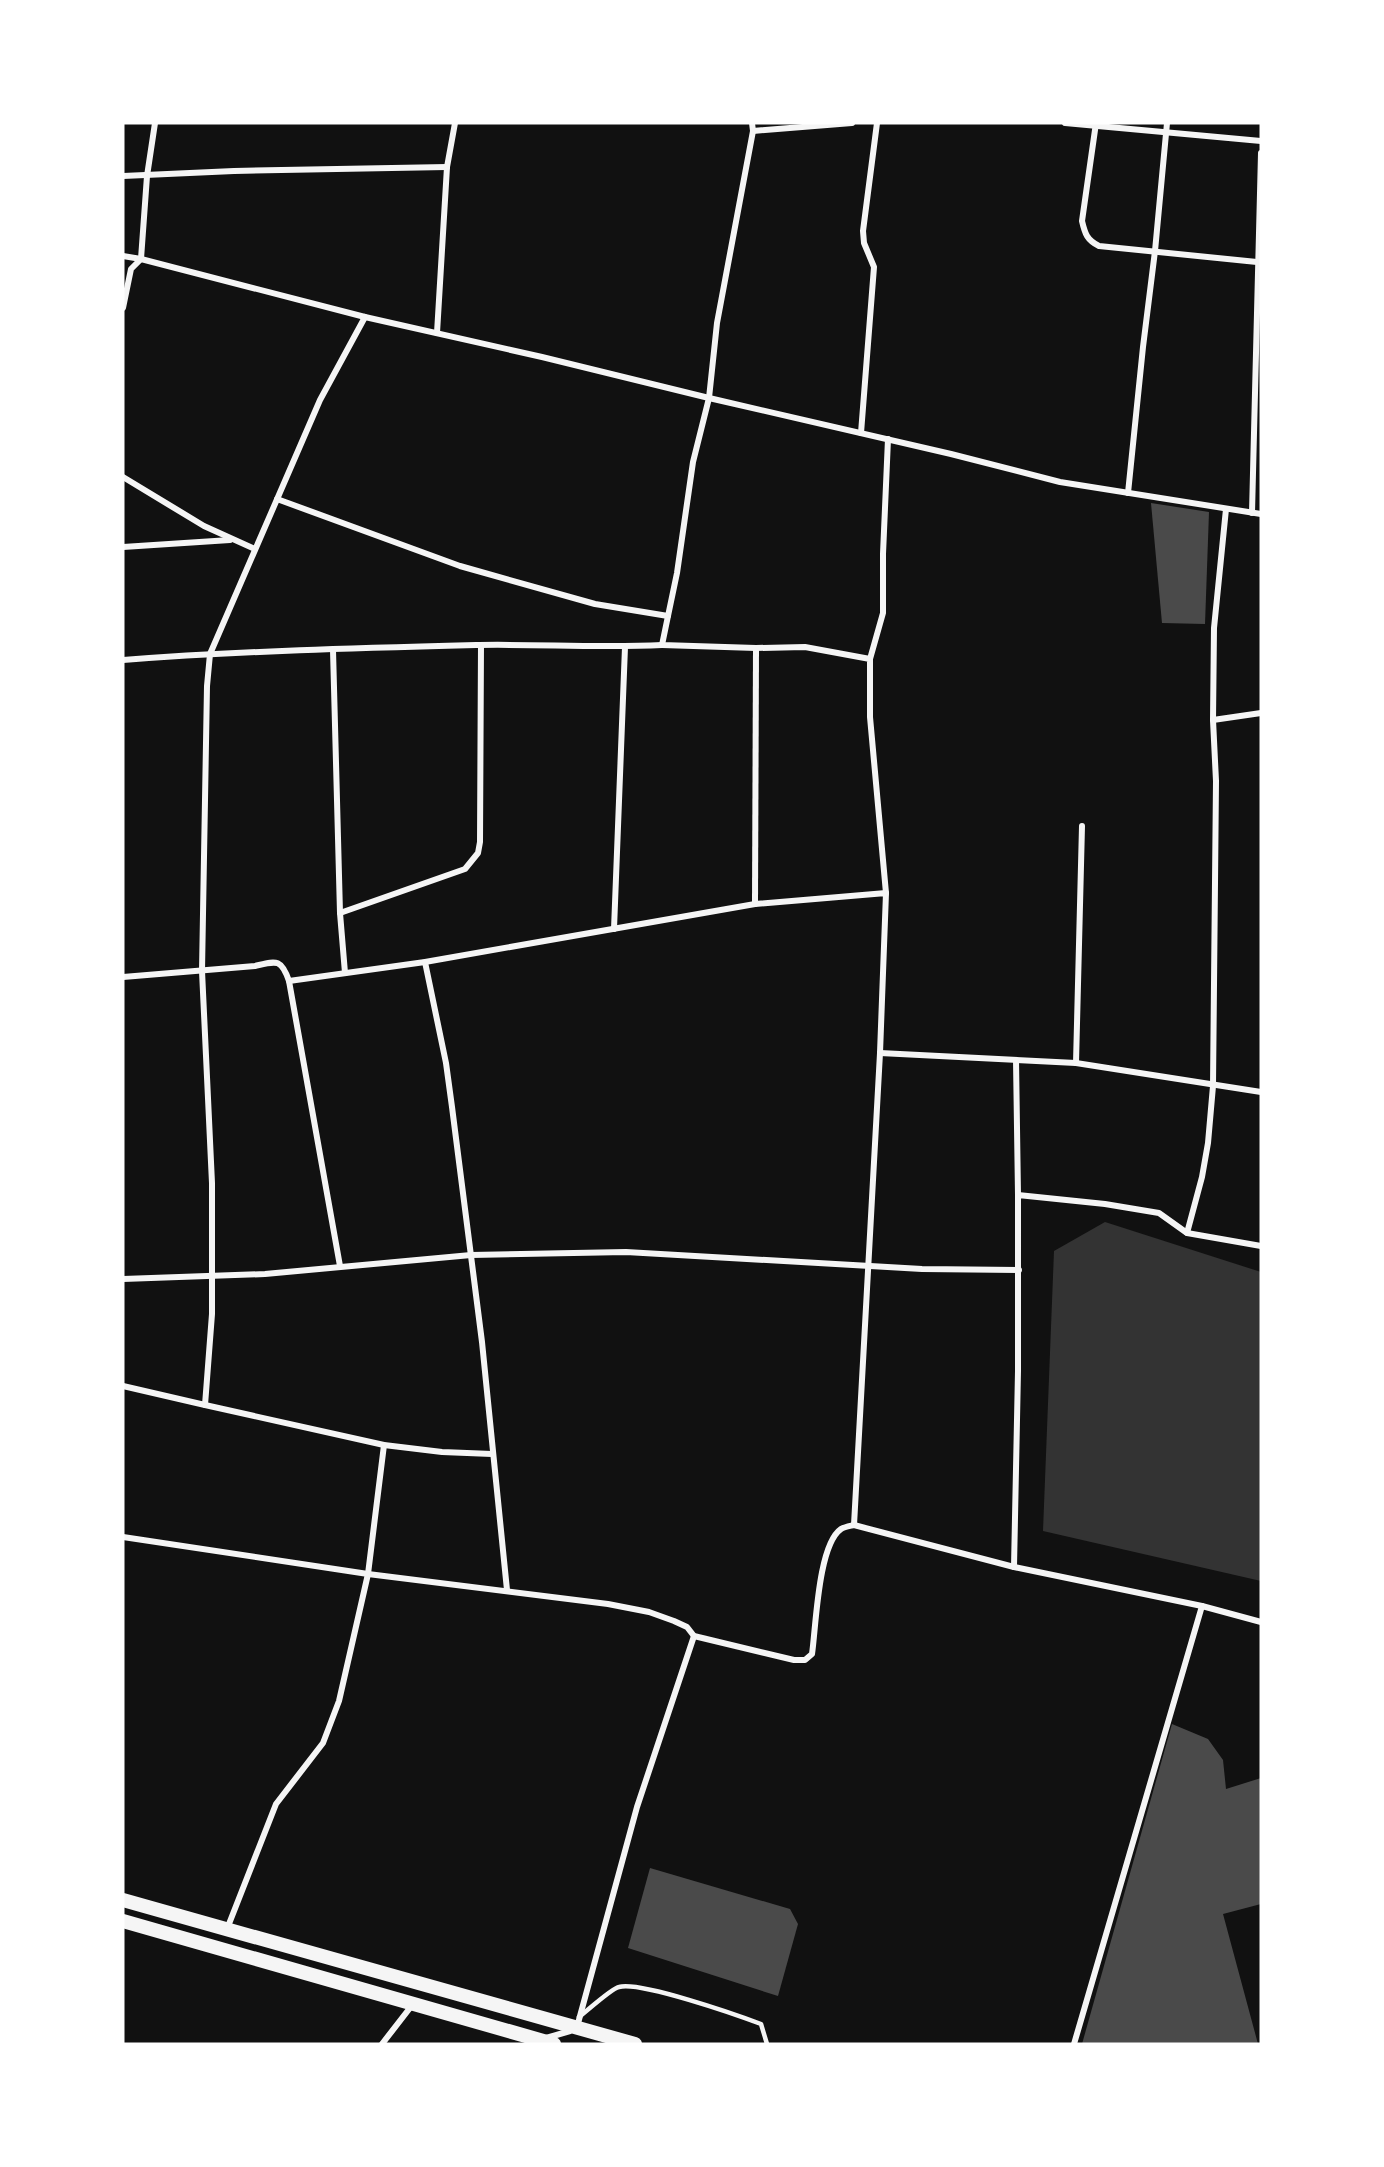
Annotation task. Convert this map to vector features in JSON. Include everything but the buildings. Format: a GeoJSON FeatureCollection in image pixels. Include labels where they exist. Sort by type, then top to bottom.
{"type":"FeatureCollection","features":[{"type":"Feature","properties":{"kind":"main road"},"geometry":{"type":"LineString","coordinates":[[123,1900],[578,2022],[635,2044]]}},
{"type":"Feature","properties":{"kind":"main road"},"geometry":{"type":"LineString","coordinates":[[123,1921],[413,2004],[534,2042],[554,2044]]}},
{"type":"Feature","properties":{"kind":"street"},"geometry":{"type":"LineString","coordinates":[[123,308],[131,269],[141,259],[147,176],[155,123]]}},
{"type":"Feature","properties":{"kind":"street"},"geometry":{"type":"LineString","coordinates":[[437,333],[447,167],[455,123]]}},
{"type":"Feature","properties":{"kind":"street"},"geometry":{"type":"LineString","coordinates":[[662,645],[677,573],[693,462],[710,398],[717,323],[753,131],[752,123]]}},
{"type":"Feature","properties":{"kind":"street"},"geometry":{"type":"LineString","coordinates":[[753,131],[852,123]]}},
{"type":"Feature","properties":{"kind":"street"},"geometry":{"type":"LineString","coordinates":[[861,433],[874,267],[864,243],[863,231],[877,123]]}},
{"type":"Feature","properties":{"kind":"street"},"geometry":{"type":"LineString","coordinates":[[1065,123],[1096,124],[1261,141]]}},
{"type":"Feature","properties":{"kind":"street"},"geometry":{"type":"LineString","coordinates":[[1128,493],[1167,123]]}},
{"type":"Feature","properties":{"kind":"street"},"geometry":{"type":"LineString","coordinates":[[1096,124],[1082,221],[1089,241],[1099,246],[1257,262]]}},
{"type":"Feature","properties":{"kind":"street"},"geometry":{"type":"LineString","coordinates":[[1252,513],[1261,153]]}},
{"type":"Feature","properties":{"kind":"street"},"geometry":{"type":"LineString","coordinates":[[123,176],[234,171],[447,167]]}},
{"type":"Feature","properties":{"kind":"street"},"geometry":{"type":"LineString","coordinates":[[123,256],[365,317],[888,439],[1060,482],[1261,514]]}},
{"type":"Feature","properties":{"kind":"street"},"geometry":{"type":"LineString","coordinates":[[205,1405],[212,1314],[212,1183],[202,971],[207,686],[210,654],[320,400],[365,317]]}},
{"type":"Feature","properties":{"kind":"street"},"geometry":{"type":"LineString","coordinates":[[854,1525],[880,1053],[886,892],[870,717],[870,659],[884,613],[883,554],[888,439]]}},
{"type":"Feature","properties":{"kind":"street"},"geometry":{"type":"LineString","coordinates":[[123,477],[204,526],[255,549]]}},
{"type":"Feature","properties":{"kind":"street"},"geometry":{"type":"LineString","coordinates":[[277,499],[460,566],[595,604],[668,616]]}},
{"type":"Feature","properties":{"kind":"street"},"geometry":{"type":"LineString","coordinates":[[1187,1233],[1202,1177],[1208,1143],[1213,1086],[1216,781],[1213,720],[1214,628],[1226,509]]}},
{"type":"Feature","properties":{"kind":"street"},"geometry":{"type":"LineString","coordinates":[[123,547],[232,540]]}},
{"type":"Feature","properties":{"kind":"street"},"geometry":{"type":"LineString","coordinates":[[123,660],[210,654],[481,645],[805,647],[870,659]]}},
{"type":"Feature","properties":{"kind":"street"},"geometry":{"type":"LineString","coordinates":[[340,913],[465,869],[478,853],[480,842],[481,645]]}},
{"type":"Feature","properties":{"kind":"street"},"geometry":{"type":"LineString","coordinates":[[614,929],[625,647]]}},
{"type":"Feature","properties":{"kind":"street"},"geometry":{"type":"LineString","coordinates":[[754,904],[756,648]]}},
{"type":"Feature","properties":{"kind":"street"},"geometry":{"type":"LineString","coordinates":[[333,650],[340,913],[345,973]]}},
{"type":"Feature","properties":{"kind":"street"},"geometry":{"type":"LineString","coordinates":[[1213,720],[1261,712]]}},
{"type":"Feature","properties":{"kind":"street"},"geometry":{"type":"LineString","coordinates":[[1076,1063],[1082,826]]}},
{"type":"Feature","properties":{"kind":"street"},"geometry":{"type":"LineString","coordinates":[[289,981],[425,962],[754,904],[886,892]]}},
{"type":"Feature","properties":{"kind":"street"},"geometry":{"type":"LineString","coordinates":[[123,977],[255,966],[273,962],[284,967],[289,981],[340,1266]]}},
{"type":"Feature","properties":{"kind":"street"},"geometry":{"type":"LineString","coordinates":[[425,962],[449,1085],[482,1342],[507,1590]]}},
{"type":"Feature","properties":{"kind":"street"},"geometry":{"type":"LineString","coordinates":[[880,1053],[1076,1063],[1260,1093]]}},
{"type":"Feature","properties":{"kind":"street"},"geometry":{"type":"LineString","coordinates":[[1014,1567],[1019,1270],[1016,1060]]}},
{"type":"Feature","properties":{"kind":"street"},"geometry":{"type":"LineString","coordinates":[[1018,1195],[1105,1204],[1159,1213],[1187,1233],[1261,1246]]}},
{"type":"Feature","properties":{"kind":"street"},"geometry":{"type":"LineString","coordinates":[[123,1279],[276,1273],[471,1255],[626,1252],[922,1269],[1019,1270]]}},
{"type":"Feature","properties":{"kind":"street"},"geometry":{"type":"LineString","coordinates":[[123,1386],[384,1445],[442,1452],[492,1454]]}},
{"type":"Feature","properties":{"kind":"street"},"geometry":{"type":"LineString","coordinates":[[226,1929],[276,1804],[323,1743],[339,1701],[368,1574],[384,1445]]}},
{"type":"Feature","properties":{"kind":"street"},"geometry":{"type":"LineString","coordinates":[[123,1537],[368,1574],[591,1601],[649,1612],[687,1627],[694,1636],[794,1660],[805,1660],[812,1654],[825,1557],[832,1540],[841,1528],[854,1525],[1014,1567],[1202,1606],[1261,1622]]}},
{"type":"Feature","properties":{"kind":"street"},"geometry":{"type":"LineString","coordinates":[[1074,2044],[1202,1606]]}},
{"type":"Feature","properties":{"kind":"street"},"geometry":{"type":"LineString","coordinates":[[534,2042],[570,2031],[578,2022],[637,1807],[694,1636]]}},
{"type":"Feature","properties":{"kind":"street"},"geometry":{"type":"LineString","coordinates":[[382,2044],[413,2004]]}},
{"type":"Feature","properties":{"kind":"lane"},"geometry":{"type":"LineString","coordinates":[[578,2022],[618,1986],[639,1987],[761,2024],[767,2044]]}},
{"type":"Feature","properties":{"kind":"shaded area"},"geometry":{"type":"Polygon","coordinates":[[[1105,1222],[1261,1272],[1261,1581],[1043,1531],[1054,1251],[1105,1222]]]}}]}
